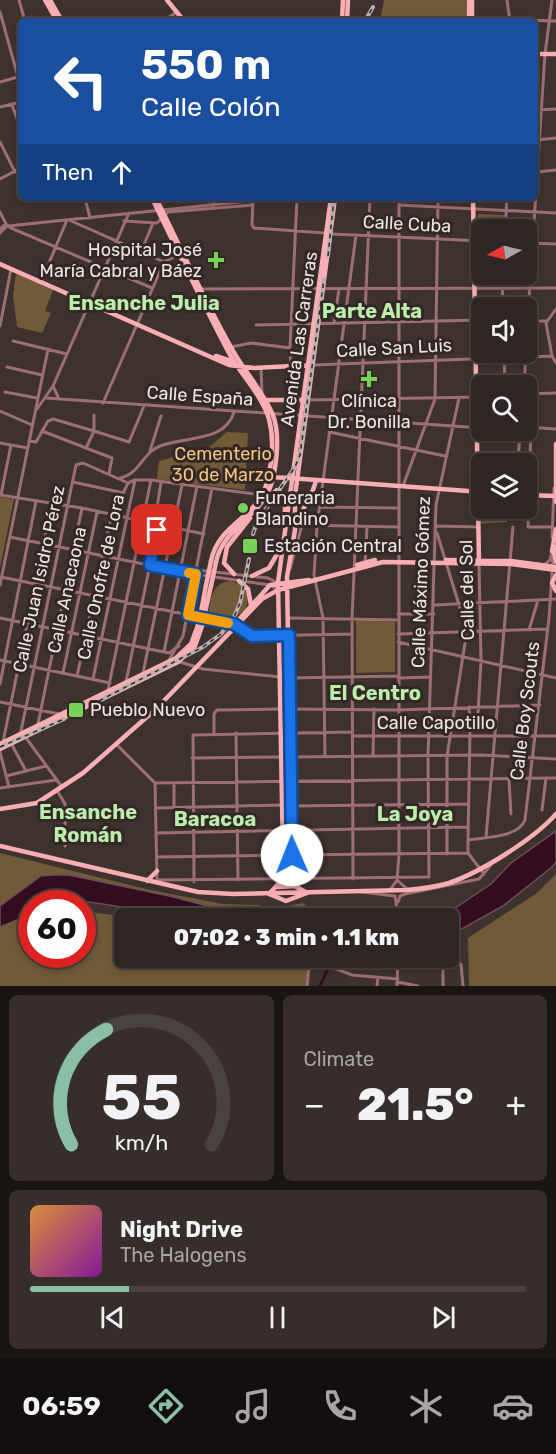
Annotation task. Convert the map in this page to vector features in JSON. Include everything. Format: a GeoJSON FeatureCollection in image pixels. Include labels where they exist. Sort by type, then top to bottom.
{"type":"FeatureCollection","features":[{"type":"Feature","properties":{"kind":"main road"},"geometry":{"type":"LineString","coordinates":[[45,0],[55,18]]}},
{"type":"Feature","properties":{"kind":"main road"},"geometry":{"type":"LineString","coordinates":[[50,0],[60,18]]}},
{"type":"Feature","properties":{"kind":"main road"},"geometry":{"type":"LineString","coordinates":[[166,0],[182,18]]}},
{"type":"Feature","properties":{"kind":"main road"},"geometry":{"type":"LineString","coordinates":[[345,0],[345,18]]}},
{"type":"Feature","properties":{"kind":"main road"},"geometry":{"type":"LineString","coordinates":[[470,0],[471,18]]}},
{"type":"Feature","properties":{"kind":"main road"},"geometry":{"type":"LineString","coordinates":[[538,54],[556,54]]}},
{"type":"Feature","properties":{"kind":"main road"},"geometry":{"type":"LineString","coordinates":[[155,201],[180,254],[200,289],[223,342],[270,415]]}},
{"type":"Feature","properties":{"kind":"main road","name":"Avenida Las Carreras"},"geometry":{"type":"LineString","coordinates":[[282,880],[281,676],[277,582],[307,400],[333,201]]}},
{"type":"Feature","properties":{"kind":"main road","name":"Calle del Sol"},"geometry":{"type":"LineString","coordinates":[[473,201],[473,219]]}},
{"type":"Feature","properties":{"kind":"main road"},"geometry":{"type":"LineString","coordinates":[[161,213],[231,347],[238,365],[249,376],[264,398],[270,415],[271,477],[264,496],[248,523],[227,547],[224,554],[224,563],[234,574]]}},
{"type":"Feature","properties":{"kind":"main road"},"geometry":{"type":"LineString","coordinates":[[0,264],[238,365]]}},
{"type":"Feature","properties":{"kind":"main road","name":"Calle del Sol"},"geometry":{"type":"LineString","coordinates":[[474,285],[474,297]]}},
{"type":"Feature","properties":{"kind":"main road"},"geometry":{"type":"LineString","coordinates":[[213,356],[224,351],[223,342]]}},
{"type":"Feature","properties":{"kind":"main road","name":"Calle San Luis"},"geometry":{"type":"LineString","coordinates":[[238,365],[254,368],[311,365]]}},
{"type":"Feature","properties":{"kind":"main road"},"geometry":{"type":"LineString","coordinates":[[249,376],[254,368]]}},
{"type":"Feature","properties":{"kind":"main road"},"geometry":{"type":"LineString","coordinates":[[264,398],[307,400]]}},
{"type":"Feature","properties":{"kind":"main road","name":"Avenida Las Carreras"},"geometry":{"type":"LineString","coordinates":[[292,879],[287,582],[295,530],[295,496],[304,417]]}},
{"type":"Feature","properties":{"kind":"main road"},"geometry":{"type":"LineString","coordinates":[[556,444],[556,502]]}},
{"type":"Feature","properties":{"kind":"main road"},"geometry":{"type":"LineString","coordinates":[[271,477],[471,491]]}},
{"type":"Feature","properties":{"kind":"main road"},"geometry":{"type":"LineString","coordinates":[[295,530],[314,490],[316,480]]}},
{"type":"Feature","properties":{"kind":"main road"},"geometry":{"type":"LineString","coordinates":[[0,750],[38,724],[178,662],[195,646],[213,562],[221,536],[252,515],[272,492],[277,490],[285,496],[286,532]]}},
{"type":"Feature","properties":{"kind":"main road"},"geometry":{"type":"LineString","coordinates":[[537,495],[555,496]]}},
{"type":"Feature","properties":{"kind":"main road"},"geometry":{"type":"LineString","coordinates":[[285,515],[290,507]]}},
{"type":"Feature","properties":{"kind":"main road","name":"Calle del Sol"},"geometry":{"type":"LineString","coordinates":[[479,519],[479,562]]}},
{"type":"Feature","properties":{"kind":"main road"},"geometry":{"type":"LineString","coordinates":[[554,528],[555,567]]}},
{"type":"Feature","properties":{"kind":"main road"},"geometry":{"type":"LineString","coordinates":[[252,576],[264,572],[273,564],[284,541]]}},
{"type":"Feature","properties":{"kind":"main road"},"geometry":{"type":"LineString","coordinates":[[235,626],[270,585],[277,582],[315,579],[365,564],[398,560],[511,562],[555,567]]}},
{"type":"Feature","properties":{"kind":"main road"},"geometry":{"type":"LineString","coordinates":[[511,562],[555,567]]}},
{"type":"Feature","properties":{"kind":"main road"},"geometry":{"type":"LineString","coordinates":[[556,575],[552,583],[556,591]]}},
{"type":"Feature","properties":{"kind":"main road"},"geometry":{"type":"LineString","coordinates":[[238,580],[249,589],[251,605]]}},
{"type":"Feature","properties":{"kind":"main road"},"geometry":{"type":"LineString","coordinates":[[0,809],[38,803],[60,790],[117,745],[197,668],[262,599],[287,582]]}},
{"type":"Feature","properties":{"kind":"main road"},"geometry":{"type":"LineString","coordinates":[[2,743],[23,735],[166,663],[187,648],[200,626]]}},
{"type":"Feature","properties":{"kind":"main road"},"geometry":{"type":"LineString","coordinates":[[0,846],[147,881],[208,892],[269,894],[277,891],[307,893],[407,890],[448,883],[480,867],[542,827],[556,814]]}},
{"type":"Feature","properties":{"kind":"main road"},"geometry":{"type":"LineString","coordinates":[[147,881],[157,871]]}},
{"type":"Feature","properties":{"kind":"main road"},"geometry":{"type":"LineString","coordinates":[[292,879],[297,891]]}},
{"type":"Feature","properties":{"kind":"main road"},"geometry":{"type":"LineString","coordinates":[[277,891],[282,880]]}},
{"type":"Feature","properties":{"kind":"main road"},"geometry":{"type":"LineString","coordinates":[[277,891],[286,901],[297,891]]}},
{"type":"Feature","properties":{"kind":"main road"},"geometry":{"type":"LineString","coordinates":[[297,891],[307,893]]}},
{"type":"Feature","properties":{"kind":"street"},"geometry":{"type":"LineString","coordinates":[[19,0],[25,18]]}},
{"type":"Feature","properties":{"kind":"street"},"geometry":{"type":"LineString","coordinates":[[507,0],[510,18]]}},
{"type":"Feature","properties":{"kind":"street"},"geometry":{"type":"LineString","coordinates":[[552,0],[548,20],[538,140],[556,138]]}},
{"type":"Feature","properties":{"kind":"street"},"geometry":{"type":"LineString","coordinates":[[0,12],[18,70]]}},
{"type":"Feature","properties":{"kind":"street"},"geometry":{"type":"LineString","coordinates":[[168,18],[177,12]]}},
{"type":"Feature","properties":{"kind":"street"},"geometry":{"type":"LineString","coordinates":[[538,20],[556,21]]}},
{"type":"Feature","properties":{"kind":"street"},"geometry":{"type":"LineString","coordinates":[[0,82],[18,78]]}},
{"type":"Feature","properties":{"kind":"street"},"geometry":{"type":"LineString","coordinates":[[0,107],[18,103]]}},
{"type":"Feature","properties":{"kind":"street"},"geometry":{"type":"LineString","coordinates":[[12,105],[18,121]]}},
{"type":"Feature","properties":{"kind":"street"},"geometry":{"type":"LineString","coordinates":[[538,110],[556,109]]}},
{"type":"Feature","properties":{"kind":"street"},"geometry":{"type":"LineString","coordinates":[[0,142],[15,172]]}},
{"type":"Feature","properties":{"kind":"street"},"geometry":{"type":"LineString","coordinates":[[0,179],[18,170]]}},
{"type":"Feature","properties":{"kind":"street"},"geometry":{"type":"LineString","coordinates":[[538,172],[556,170]]}},
{"type":"Feature","properties":{"kind":"street"},"geometry":{"type":"LineString","coordinates":[[86,201],[90,218]]}},
{"type":"Feature","properties":{"kind":"street"},"geometry":{"type":"LineString","coordinates":[[213,201],[213,206]]}},
{"type":"Feature","properties":{"kind":"street"},"geometry":{"type":"LineString","coordinates":[[0,231],[7,225],[129,213],[161,213],[253,201]]}},
{"type":"Feature","properties":{"kind":"street","name":"Calle Cuba"},"geometry":{"type":"LineString","coordinates":[[253,201],[254,228],[471,240]]}},
{"type":"Feature","properties":{"kind":"street"},"geometry":{"type":"LineString","coordinates":[[292,400],[290,348],[297,201]]}},
{"type":"Feature","properties":{"kind":"street"},"geometry":{"type":"LineString","coordinates":[[353,879],[352,619],[370,201]]}},
{"type":"Feature","properties":{"kind":"street"},"geometry":{"type":"LineString","coordinates":[[390,890],[397,879],[399,855],[398,508],[401,486],[398,446],[399,201]]}},
{"type":"Feature","properties":{"kind":"street"},"geometry":{"type":"LineString","coordinates":[[401,486],[435,399],[438,359],[438,201]]}},
{"type":"Feature","properties":{"kind":"street"},"geometry":{"type":"LineString","coordinates":[[506,219],[507,201]]}},
{"type":"Feature","properties":{"kind":"street"},"geometry":{"type":"LineString","coordinates":[[535,219],[536,201]]}},
{"type":"Feature","properties":{"kind":"street"},"geometry":{"type":"LineString","coordinates":[[399,205],[556,213]]}},
{"type":"Feature","properties":{"kind":"street"},"geometry":{"type":"LineString","coordinates":[[0,212],[7,225],[152,288]]}},
{"type":"Feature","properties":{"kind":"street"},"geometry":{"type":"LineString","coordinates":[[35,413],[53,386],[129,213]]}},
{"type":"Feature","properties":{"kind":"street"},"geometry":{"type":"LineString","coordinates":[[141,252],[161,213]]}},
{"type":"Feature","properties":{"kind":"street"},"geometry":{"type":"LineString","coordinates":[[68,219],[164,262]]}},
{"type":"Feature","properties":{"kind":"street"},"geometry":{"type":"LineString","coordinates":[[41,282],[68,219]]}},
{"type":"Feature","properties":{"kind":"street"},"geometry":{"type":"LineString","coordinates":[[124,221],[154,223]]}},
{"type":"Feature","properties":{"kind":"street"},"geometry":{"type":"LineString","coordinates":[[325,757],[323,635],[315,579],[317,526],[356,235]]}},
{"type":"Feature","properties":{"kind":"street"},"geometry":{"type":"LineString","coordinates":[[537,243],[556,244]]}},
{"type":"Feature","properties":{"kind":"street"},"geometry":{"type":"LineString","coordinates":[[103,403],[164,262],[180,254]]}},
{"type":"Feature","properties":{"kind":"street"},"geometry":{"type":"LineString","coordinates":[[0,326],[12,269]]}},
{"type":"Feature","properties":{"kind":"street"},"geometry":{"type":"LineString","coordinates":[[503,285],[503,297]]}},
{"type":"Feature","properties":{"kind":"street"},"geometry":{"type":"LineString","coordinates":[[530,285],[530,297]]}},
{"type":"Feature","properties":{"kind":"street"},"geometry":{"type":"LineString","coordinates":[[200,289],[503,290],[556,288]]}},
{"type":"Feature","properties":{"kind":"street"},"geometry":{"type":"LineString","coordinates":[[334,324],[339,290]]}},
{"type":"Feature","properties":{"kind":"street"},"geometry":{"type":"LineString","coordinates":[[556,309],[547,321],[552,356],[556,363]]}},
{"type":"Feature","properties":{"kind":"street"},"geometry":{"type":"LineString","coordinates":[[256,325],[471,320]]}},
{"type":"Feature","properties":{"kind":"street"},"geometry":{"type":"LineString","coordinates":[[537,321],[547,321]]}},
{"type":"Feature","properties":{"kind":"street"},"geometry":{"type":"LineString","coordinates":[[13,341],[67,354]]}},
{"type":"Feature","properties":{"kind":"street"},"geometry":{"type":"LineString","coordinates":[[231,347],[251,343],[290,348]]}},
{"type":"Feature","properties":{"kind":"street"},"geometry":{"type":"LineString","coordinates":[[0,585],[48,350]]}},
{"type":"Feature","properties":{"kind":"street","name":"Calle San Luis"},"geometry":{"type":"LineString","coordinates":[[537,355],[552,356]]}},
{"type":"Feature","properties":{"kind":"street","name":"Calle San Luis"},"geometry":{"type":"LineString","coordinates":[[311,365],[471,358]]}},
{"type":"Feature","properties":{"kind":"street"},"geometry":{"type":"LineString","coordinates":[[7,367],[42,375]]}},
{"type":"Feature","properties":{"kind":"street"},"geometry":{"type":"LineString","coordinates":[[261,367],[264,398]]}},
{"type":"Feature","properties":{"kind":"street"},"geometry":{"type":"LineString","coordinates":[[53,386],[60,400]]}},
{"type":"Feature","properties":{"kind":"street"},"geometry":{"type":"LineString","coordinates":[[5,392],[38,398]]}},
{"type":"Feature","properties":{"kind":"street"},"geometry":{"type":"LineString","coordinates":[[537,394],[556,393]]}},
{"type":"Feature","properties":{"kind":"street"},"geometry":{"type":"LineString","coordinates":[[307,400],[471,397]]}},
{"type":"Feature","properties":{"kind":"street","name":"Calle España"},"geometry":{"type":"LineString","coordinates":[[46,398],[60,400]]}},
{"type":"Feature","properties":{"kind":"street","name":"Calle Máximo Gómez"},"geometry":{"type":"LineString","coordinates":[[397,879],[429,877],[428,756],[438,489],[459,398]]}},
{"type":"Feature","properties":{"kind":"street","name":"Calle España"},"geometry":{"type":"LineString","coordinates":[[40,405],[49,400],[60,400],[471,428]]}},
{"type":"Feature","properties":{"kind":"street"},"geometry":{"type":"LineString","coordinates":[[29,441],[36,442],[48,421],[53,419],[129,442],[144,406]]}},
{"type":"Feature","properties":{"kind":"street"},"geometry":{"type":"LineString","coordinates":[[0,411],[32,425]]}},
{"type":"Feature","properties":{"kind":"street"},"geometry":{"type":"LineString","coordinates":[[149,453],[172,442],[213,434],[224,428],[234,412]]}},
{"type":"Feature","properties":{"kind":"street"},"geometry":{"type":"LineString","coordinates":[[87,446],[94,431],[94,416]]}},
{"type":"Feature","properties":{"kind":"street"},"geometry":{"type":"LineString","coordinates":[[118,478],[134,472],[149,453],[161,416]]}},
{"type":"Feature","properties":{"kind":"street"},"geometry":{"type":"LineString","coordinates":[[537,428],[556,429]]}},
{"type":"Feature","properties":{"kind":"street"},"geometry":{"type":"LineString","coordinates":[[42,431],[87,446],[112,458],[109,474],[128,483]]}},
{"type":"Feature","properties":{"kind":"street"},"geometry":{"type":"LineString","coordinates":[[329,432],[445,456]]}},
{"type":"Feature","properties":{"kind":"street"},"geometry":{"type":"LineString","coordinates":[[0,443],[28,448]]}},
{"type":"Feature","properties":{"kind":"street"},"geometry":{"type":"LineString","coordinates":[[11,445],[1,495],[82,508],[204,534]]}},
{"type":"Feature","properties":{"kind":"street","name":"Calle Juan Isidro Pérez"},"geometry":{"type":"LineString","coordinates":[[23,735],[26,707],[76,465],[81,463],[109,474]]}},
{"type":"Feature","properties":{"kind":"street"},"geometry":{"type":"LineString","coordinates":[[77,676],[112,515],[128,483],[135,480],[150,480],[264,496]]}},
{"type":"Feature","properties":{"kind":"street","name":"Calle Onofre de Lora"},"geometry":{"type":"LineString","coordinates":[[93,679],[135,480]]}},
{"type":"Feature","properties":{"kind":"street"},"geometry":{"type":"LineString","coordinates":[[109,693],[150,480]]}},
{"type":"Feature","properties":{"kind":"street"},"geometry":{"type":"LineString","coordinates":[[72,482],[124,493]]}},
{"type":"Feature","properties":{"kind":"street"},"geometry":{"type":"LineString","coordinates":[[157,508],[161,482]]}},
{"type":"Feature","properties":{"kind":"street"},"geometry":{"type":"LineString","coordinates":[[143,673],[182,485]]}},
{"type":"Feature","properties":{"kind":"street"},"geometry":{"type":"LineString","coordinates":[[164,652],[197,486]]}},
{"type":"Feature","properties":{"kind":"street"},"geometry":{"type":"LineString","coordinates":[[166,663],[179,646],[188,615],[212,488]]}},
{"type":"Feature","properties":{"kind":"street"},"geometry":{"type":"LineString","coordinates":[[314,490],[322,488]]}},
{"type":"Feature","properties":{"kind":"street"},"geometry":{"type":"LineString","coordinates":[[528,519],[528,527],[554,528],[555,496]]}},
{"type":"Feature","properties":{"kind":"street"},"geometry":{"type":"LineString","coordinates":[[0,684],[2,661],[36,501]]}},
{"type":"Feature","properties":{"kind":"street"},"geometry":{"type":"LineString","coordinates":[[2,743],[52,503]]}},
{"type":"Feature","properties":{"kind":"street"},"geometry":{"type":"LineString","coordinates":[[319,507],[398,508]]}},
{"type":"Feature","properties":{"kind":"street"},"geometry":{"type":"LineString","coordinates":[[38,724],[82,508]]}},
{"type":"Feature","properties":{"kind":"street","name":"Calle Anacaona"},"geometry":{"type":"LineString","coordinates":[[63,674],[97,512]]}},
{"type":"Feature","properties":{"kind":"street"},"geometry":{"type":"LineString","coordinates":[[287,582],[300,523],[317,526],[399,527]]}},
{"type":"Feature","properties":{"kind":"street"},"geometry":{"type":"LineString","coordinates":[[126,682],[158,525]]}},
{"type":"Feature","properties":{"kind":"street"},"geometry":{"type":"LineString","coordinates":[[447,854],[447,756],[467,631],[436,527],[479,526]]}},
{"type":"Feature","properties":{"kind":"street"},"geometry":{"type":"LineString","coordinates":[[486,837],[513,526]]}},
{"type":"Feature","properties":{"kind":"street"},"geometry":{"type":"LineString","coordinates":[[365,564],[367,527]]}},
{"type":"Feature","properties":{"kind":"street"},"geometry":{"type":"LineString","coordinates":[[10,537],[180,572],[234,574],[268,578],[277,582]]}},
{"type":"Feature","properties":{"kind":"street"},"geometry":{"type":"LineString","coordinates":[[544,565],[550,560],[556,541]]}},
{"type":"Feature","properties":{"kind":"street"},"geometry":{"type":"LineString","coordinates":[[435,545],[441,544]]}},
{"type":"Feature","properties":{"kind":"street","name":"Calle del Sol"},"geometry":{"type":"LineString","coordinates":[[468,853],[470,731],[479,707],[481,661],[479,562]]}},
{"type":"Feature","properties":{"kind":"street","name":"Calle Boy Scouts"},"geometry":{"type":"LineString","coordinates":[[468,840],[511,832],[524,824],[555,567]]}},
{"type":"Feature","properties":{"kind":"street"},"geometry":{"type":"LineString","coordinates":[[197,572],[270,585],[278,590]]}},
{"type":"Feature","properties":{"kind":"street"},"geometry":{"type":"LineString","coordinates":[[2,578],[188,615],[235,626],[252,636],[352,634]]}},
{"type":"Feature","properties":{"kind":"street"},"geometry":{"type":"LineString","coordinates":[[435,605],[556,599]]}},
{"type":"Feature","properties":{"kind":"street"},"geometry":{"type":"LineString","coordinates":[[529,630],[538,600]]}},
{"type":"Feature","properties":{"kind":"street"},"geometry":{"type":"LineString","coordinates":[[398,615],[434,614]]}},
{"type":"Feature","properties":{"kind":"street"},"geometry":{"type":"LineString","coordinates":[[0,618],[164,652],[172,652],[179,646]]}},
{"type":"Feature","properties":{"kind":"street"},"geometry":{"type":"LineString","coordinates":[[289,618],[398,620]]}},
{"type":"Feature","properties":{"kind":"street"},"geometry":{"type":"LineString","coordinates":[[549,618],[556,622]]}},
{"type":"Feature","properties":{"kind":"street"},"geometry":{"type":"LineString","coordinates":[[398,634],[548,629]]}},
{"type":"Feature","properties":{"kind":"street"},"geometry":{"type":"LineString","coordinates":[[398,642],[556,678]]}},
{"type":"Feature","properties":{"kind":"street"},"geometry":{"type":"LineString","coordinates":[[2,661],[110,683]]}},
{"type":"Feature","properties":{"kind":"street"},"geometry":{"type":"LineString","coordinates":[[178,662],[197,668],[290,678],[431,677]]}},
{"type":"Feature","properties":{"kind":"street"},"geometry":{"type":"LineString","coordinates":[[0,702],[59,714]]}},
{"type":"Feature","properties":{"kind":"street"},"geometry":{"type":"LineString","coordinates":[[290,709],[398,710],[540,705]]}},
{"type":"Feature","properties":{"kind":"street"},"geometry":{"type":"LineString","coordinates":[[469,708],[470,731]]}},
{"type":"Feature","properties":{"kind":"street"},"geometry":{"type":"LineString","coordinates":[[214,734],[214,714],[217,710],[280,709]]}},
{"type":"Feature","properties":{"kind":"street"},"geometry":{"type":"LineString","coordinates":[[373,756],[374,710]]}},
{"type":"Feature","properties":{"kind":"street","name":"Calle Capotillo"},"geometry":{"type":"LineString","coordinates":[[192,758],[193,735],[324,732],[374,736],[556,736]]}},
{"type":"Feature","properties":{"kind":"street"},"geometry":{"type":"LineString","coordinates":[[236,733],[238,880]]}},
{"type":"Feature","properties":{"kind":"street"},"geometry":{"type":"LineString","coordinates":[[23,735],[56,780],[60,790],[65,804],[66,846]]}},
{"type":"Feature","properties":{"kind":"street"},"geometry":{"type":"LineString","coordinates":[[11,743],[26,771]]}},
{"type":"Feature","properties":{"kind":"street"},"geometry":{"type":"LineString","coordinates":[[117,745],[155,783],[157,882],[397,879],[407,890]]}},
{"type":"Feature","properties":{"kind":"street"},"geometry":{"type":"LineString","coordinates":[[0,750],[9,787]]}},
{"type":"Feature","properties":{"kind":"street"},"geometry":{"type":"LineString","coordinates":[[291,757],[494,755],[556,759]]}},
{"type":"Feature","properties":{"kind":"street"},"geometry":{"type":"LineString","coordinates":[[194,882],[192,758],[281,757]]}},
{"type":"Feature","properties":{"kind":"street"},"geometry":{"type":"LineString","coordinates":[[6,776],[46,766]]}},
{"type":"Feature","properties":{"kind":"street"},"geometry":{"type":"LineString","coordinates":[[542,810],[546,778]]}},
{"type":"Feature","properties":{"kind":"street"},"geometry":{"type":"LineString","coordinates":[[155,783],[556,778]]}},
{"type":"Feature","properties":{"kind":"street"},"geometry":{"type":"LineString","coordinates":[[509,779],[511,814]]}},
{"type":"Feature","properties":{"kind":"street"},"geometry":{"type":"LineString","coordinates":[[0,788],[56,780]]}},
{"type":"Feature","properties":{"kind":"street"},"geometry":{"type":"LineString","coordinates":[[174,783],[174,808]]}},
{"type":"Feature","properties":{"kind":"street"},"geometry":{"type":"LineString","coordinates":[[291,806],[468,804]]}},
{"type":"Feature","properties":{"kind":"street"},"geometry":{"type":"LineString","coordinates":[[157,808],[282,805]]}},
{"type":"Feature","properties":{"kind":"street"},"geometry":{"type":"LineString","coordinates":[[157,833],[468,827]]}},
{"type":"Feature","properties":{"kind":"street"},"geometry":{"type":"LineString","coordinates":[[292,855],[468,853],[484,874]]}},
{"type":"Feature","properties":{"kind":"street"},"geometry":{"type":"LineString","coordinates":[[157,857],[283,855]]}},
{"type":"Feature","properties":{"kind":"street"},"geometry":{"type":"LineString","coordinates":[[398,908],[400,896],[405,894],[478,879],[496,857]]}},
{"type":"Feature","properties":{"kind":"street"},"geometry":{"type":"LineString","coordinates":[[357,891],[368,894],[391,894],[398,902]]}},
{"type":"Feature","properties":{"kind":"street"},"geometry":{"type":"LineString","coordinates":[[307,986],[309,967],[318,962],[354,975],[378,977],[418,986]]}},
{"type":"Feature","properties":{"kind":"street"},"geometry":{"type":"LineString","coordinates":[[442,986],[443,965],[461,964],[463,986]]}},
{"type":"Feature","properties":{"kind":"street"},"geometry":{"type":"LineString","coordinates":[[377,986],[378,977]]}},
{"type":"Feature","properties":{"kind":"green space"},"geometry":{"type":"Polygon","coordinates":[[[384,0],[466,0],[467,18],[381,18],[384,0]]]}},
{"type":"Feature","properties":{"kind":"green space"},"geometry":{"type":"Polygon","coordinates":[[[478,214],[504,215],[504,219],[478,219],[478,214]]]}},
{"type":"Feature","properties":{"kind":"green space"},"geometry":{"type":"Polygon","coordinates":[[[16,273],[53,290],[45,311],[51,313],[42,333],[17,327],[13,296],[16,273]]]}},
{"type":"Feature","properties":{"kind":"green space","name":"Cementerio 30 de Marzo"},"geometry":{"type":"Polygon","coordinates":[[[227,432],[248,433],[245,490],[157,479],[159,461],[208,448],[227,432]]]}},
{"type":"Feature","properties":{"kind":"green space"},"geometry":{"type":"Polygon","coordinates":[[[0,497],[14,499],[0,568],[0,497]]]}},
{"type":"Feature","properties":{"kind":"green space"},"geometry":{"type":"Polygon","coordinates":[[[479,519],[507,519],[507,522],[479,524],[479,519]]]}},
{"type":"Feature","properties":{"kind":"green space"},"geometry":{"type":"Polygon","coordinates":[[[231,581],[246,591],[248,598],[246,608],[233,617],[208,616],[211,598],[216,588],[224,582],[231,581]]]}},
{"type":"Feature","properties":{"kind":"green space"},"geometry":{"type":"Polygon","coordinates":[[[356,620],[395,622],[395,672],[356,673],[356,620]]]}},
{"type":"Feature","properties":{"kind":"green space"},"geometry":{"type":"Polygon","coordinates":[[[0,853],[150,890],[223,904],[259,905],[270,908],[214,908],[69,875],[41,876],[22,890],[18,890],[18,893],[0,906],[0,853]]]}},
{"type":"Feature","properties":{"kind":"green space"},"geometry":{"type":"Polygon","coordinates":[[[556,874],[556,986],[469,986],[468,938],[537,893],[556,874]]]}},
{"type":"Feature","properties":{"kind":"green space"},"geometry":{"type":"Polygon","coordinates":[[[303,903],[309,908],[279,908],[303,903]]]}},
{"type":"Feature","properties":{"kind":"green space"},"geometry":{"type":"Polygon","coordinates":[[[96,913],[114,915],[114,968],[308,968],[306,983],[305,986],[0,986],[0,927],[18,919],[18,968],[96,968],[96,913]]]}},
{"type":"Feature","properties":{"kind":"shaded area"},"geometry":{"type":"Polygon","coordinates":[[[556,831],[556,862],[552,867],[503,906],[459,930],[459,908],[455,908],[491,884],[511,863],[556,831]]]}},
{"type":"Feature","properties":{"kind":"shaded area"},"geometry":{"type":"Polygon","coordinates":[[[69,875],[214,908],[128,908],[96,903],[96,890],[22,890],[41,876],[69,875]]]}},
{"type":"Feature","properties":{"kind":"shaded area"},"geometry":{"type":"Polygon","coordinates":[[[18,893],[18,919],[0,927],[0,906],[18,893]]]}},
{"type":"Feature","properties":{"kind":"waterway"},"geometry":{"type":"LineString","coordinates":[[320,986],[328,968]]}},
{"type":"Feature","properties":{"kind":"railway"},"geometry":{"type":"LineString","coordinates":[[367,18],[373,7]]}},
{"type":"Feature","properties":{"kind":"railway"},"geometry":{"type":"LineString","coordinates":[[328,256],[334,201]]}},
{"type":"Feature","properties":{"kind":"railway"},"geometry":{"type":"LineString","coordinates":[[253,534],[257,522],[295,467],[300,455],[324,279]]}},
{"type":"Feature","properties":{"kind":"railway"},"geometry":{"type":"LineString","coordinates":[[91,705],[203,647],[221,634],[234,617],[240,603],[249,559]]}},
{"type":"Feature","properties":{"kind":"railway"},"geometry":{"type":"LineString","coordinates":[[0,747],[64,719]]}},
{"type":"Feature","properties":{"kind":"slow traffic"},"geometry":{"type":"LineString","coordinates":[[189,573],[196,574],[188,615],[228,623]]}},
{"type":"Feature","properties":{"kind":"place","name":"Hospital José María Cabral y Báez"},"geometry":{"type":"Point","coordinates":[216,260]}},
{"type":"Feature","properties":{"kind":"place","name":"Clínica Dr. Bonilla"},"geometry":{"type":"Point","coordinates":[369,379]}},
{"type":"Feature","properties":{"kind":"place","name":"Funeraria Blandino"},"geometry":{"type":"Point","coordinates":[243,508]}},
{"type":"Feature","properties":{"kind":"place","name":"Estación Central"},"geometry":{"type":"Point","coordinates":[250,546]}},
{"type":"Feature","properties":{"kind":"place","name":"Pueblo Nuevo"},"geometry":{"type":"Point","coordinates":[76,710]}},
{"type":"Feature","properties":{"kind":"district","name":"Ensanche Julia"},"geometry":{"type":"Point","coordinates":[144,303]}},
{"type":"Feature","properties":{"kind":"district","name":"Parte Alta"},"geometry":{"type":"Point","coordinates":[372,311]}},
{"type":"Feature","properties":{"kind":"district","name":"El Centro"},"geometry":{"type":"Point","coordinates":[375,693]}},
{"type":"Feature","properties":{"kind":"district","name":"La Joya"},"geometry":{"type":"Point","coordinates":[415,814]}},
{"type":"Feature","properties":{"kind":"district","name":"Baracoa"},"geometry":{"type":"Point","coordinates":[215,819]}},
{"type":"Feature","properties":{"kind":"district","name":"Ensanche Román"},"geometry":{"type":"Point","coordinates":[88,824]}},
{"type":"Feature","properties":{"kind":"route"},"geometry":{"type":"LineString","coordinates":[[157,530],[150,565],[196,574],[188,615],[234,624],[252,636],[289,635],[292,855]]}}]}
